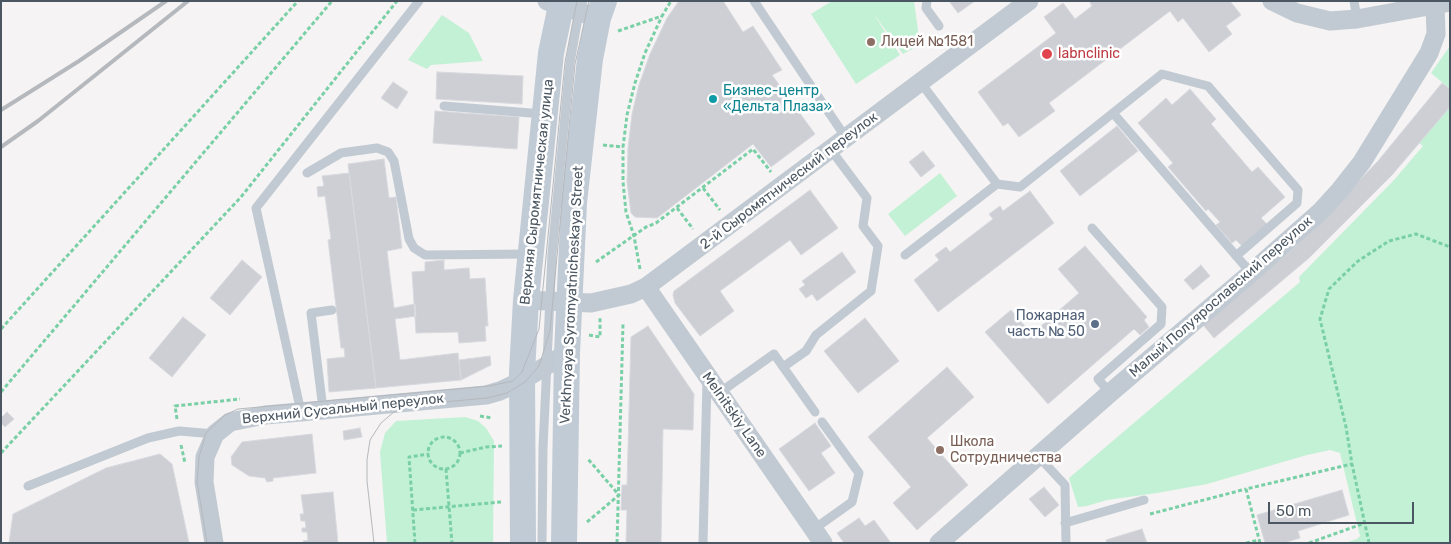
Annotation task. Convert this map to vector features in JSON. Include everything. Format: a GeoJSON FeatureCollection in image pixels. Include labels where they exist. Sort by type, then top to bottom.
{"type":"FeatureCollection","features":[{"type":"Feature","properties":{"kind":"main road","name":"Верхняя Сыромятническая улица"},"geometry":{"type":"LineString","coordinates":[[523,380],[548,302],[530,254],[552,53],[576,6]]}},
{"type":"Feature","properties":{"kind":"main road","name":"Verkhnyaya Syromyatnicheskaya Street"},"geometry":{"type":"LineString","coordinates":[[564,543],[567,353],[548,302],[574,202],[590,59],[576,6]]}},
{"type":"Feature","properties":{"kind":"main road"},"geometry":{"type":"LineString","coordinates":[[523,380],[523,543]]}},
{"type":"Feature","properties":{"kind":"street","name":"2-й Сыромятнический переулок"},"geometry":{"type":"LineString","coordinates":[[548,302],[591,303],[631,294],[643,281],[832,150],[1030,1]]}},
{"type":"Feature","properties":{"kind":"street"},"geometry":{"type":"LineString","coordinates":[[1272,1],[1297,13],[1330,21],[1356,10],[1442,3]]}},
{"type":"Feature","properties":{"kind":"street","name":"Малый Полуярославский переулок"},"geometry":{"type":"LineString","coordinates":[[940,543],[1321,211],[1362,162],[1418,74],[1436,34],[1442,3]]}},
{"type":"Feature","properties":{"kind":"street","name":"Melnitskiy Lane"},"geometry":{"type":"LineString","coordinates":[[643,281],[818,536]]}},
{"type":"Feature","properties":{"kind":"street","name":"Верхний Сусальный переулок"},"geometry":{"type":"LineString","coordinates":[[215,434],[230,422],[265,415],[486,395],[500,391],[523,380],[567,353]]}},
{"type":"Feature","properties":{"kind":"street"},"geometry":{"type":"LineString","coordinates":[[214,543],[204,482],[205,457],[215,434]]}},
{"type":"Feature","properties":{"kind":"lane"},"geometry":{"type":"LineString","coordinates":[[301,412],[256,208],[420,1]]}},
{"type":"Feature","properties":{"kind":"lane"},"geometry":{"type":"LineString","coordinates":[[754,1],[846,139]]}},
{"type":"Feature","properties":{"kind":"lane"},"geometry":{"type":"LineString","coordinates":[[928,1],[926,8],[939,26]]}},
{"type":"Feature","properties":{"kind":"lane"},"geometry":{"type":"LineString","coordinates":[[905,255],[997,184],[1020,187],[1162,74],[1208,86],[1298,190],[1297,203],[1236,256]]}},
{"type":"Feature","properties":{"kind":"lane"},"geometry":{"type":"LineString","coordinates":[[921,83],[997,184]]}},
{"type":"Feature","properties":{"kind":"lane"},"geometry":{"type":"LineString","coordinates":[[444,106],[544,114]]}},
{"type":"Feature","properties":{"kind":"lane"},"geometry":{"type":"LineString","coordinates":[[1113,113],[1251,273]]}},
{"type":"Feature","properties":{"kind":"lane"},"geometry":{"type":"LineString","coordinates":[[307,173],[341,153],[377,148],[388,152],[394,161],[409,239],[414,248],[425,255],[530,254]]}},
{"type":"Feature","properties":{"kind":"lane"},"geometry":{"type":"LineString","coordinates":[[783,367],[806,351],[816,335],[871,291],[878,246],[864,226],[867,198],[832,150]]}},
{"type":"Feature","properties":{"kind":"lane"},"geometry":{"type":"LineString","coordinates":[[1092,228],[1162,307],[1161,324],[1098,379],[1110,393]]}},
{"type":"Feature","properties":{"kind":"lane"},"geometry":{"type":"LineString","coordinates":[[542,543],[548,302]]}},
{"type":"Feature","properties":{"kind":"lane"},"geometry":{"type":"LineString","coordinates":[[324,409],[311,313],[332,310]]}},
{"type":"Feature","properties":{"kind":"lane"},"geometry":{"type":"LineString","coordinates":[[719,393],[774,354],[814,412]]}},
{"type":"Feature","properties":{"kind":"lane"},"geometry":{"type":"LineString","coordinates":[[703,543],[708,376]]}},
{"type":"Feature","properties":{"kind":"lane"},"geometry":{"type":"LineString","coordinates":[[818,536],[852,502],[859,473],[822,422]]}},
{"type":"Feature","properties":{"kind":"lane"},"geometry":{"type":"LineString","coordinates":[[28,486],[148,438],[179,431],[215,434]]}},
{"type":"Feature","properties":{"kind":"lane"},"geometry":{"type":"LineString","coordinates":[[1038,456],[1066,485],[1066,543]]}},
{"type":"Feature","properties":{"kind":"lane"},"geometry":{"type":"LineString","coordinates":[[1066,523],[1144,500]]}},
{"type":"Feature","properties":{"kind":"path"},"geometry":{"type":"LineString","coordinates":[[1,329],[298,1]]}},
{"type":"Feature","properties":{"kind":"path"},"geometry":{"type":"LineString","coordinates":[[1,392],[332,1]]}},
{"type":"Feature","properties":{"kind":"path"},"geometry":{"type":"LineString","coordinates":[[1,453],[241,196],[397,1]]}},
{"type":"Feature","properties":{"kind":"path"},"geometry":{"type":"LineString","coordinates":[[643,281],[634,236],[626,212],[623,182],[623,147],[627,115],[635,83],[645,53],[671,1]]}},
{"type":"Feature","properties":{"kind":"path"},"geometry":{"type":"LineString","coordinates":[[623,29],[662,16]]}},
{"type":"Feature","properties":{"kind":"path"},"geometry":{"type":"LineString","coordinates":[[606,146],[623,147]]}},
{"type":"Feature","properties":{"kind":"path"},"geometry":{"type":"LineString","coordinates":[[596,262],[676,208],[754,149],[772,173]]}},
{"type":"Feature","properties":{"kind":"path"},"geometry":{"type":"LineString","coordinates":[[703,188],[720,210]]}},
{"type":"Feature","properties":{"kind":"path"},"geometry":{"type":"LineString","coordinates":[[676,208],[696,234]]}},
{"type":"Feature","properties":{"kind":"path"},"geometry":{"type":"LineString","coordinates":[[1370,543],[1352,464],[1346,427],[1320,319],[1329,289],[1358,261],[1389,241],[1416,234],[1450,247]]}},
{"type":"Feature","properties":{"kind":"path"},"geometry":{"type":"LineString","coordinates":[[589,335],[600,337],[601,313]]}},
{"type":"Feature","properties":{"kind":"path"},"geometry":{"type":"LineString","coordinates":[[617,543],[623,324]]}},
{"type":"Feature","properties":{"kind":"path"},"geometry":{"type":"LineString","coordinates":[[444,438],[455,442],[460,453],[456,464],[446,469],[434,465],[428,454],[429,448],[433,443],[444,438]]}},
{"type":"Feature","properties":{"kind":"path"},"geometry":{"type":"LineString","coordinates":[[460,453],[495,446]]}},
{"type":"Feature","properties":{"kind":"path"},"geometry":{"type":"LineString","coordinates":[[415,543],[408,457],[428,454]]}},
{"type":"Feature","properties":{"kind":"path"},"geometry":{"type":"LineString","coordinates":[[584,455],[618,495]]}},
{"type":"Feature","properties":{"kind":"path"},"geometry":{"type":"LineString","coordinates":[[1144,500],[1148,514],[1352,464]]}},
{"type":"Feature","properties":{"kind":"path"},"geometry":{"type":"LineString","coordinates":[[446,469],[452,543]]}},
{"type":"Feature","properties":{"kind":"path"},"geometry":{"type":"LineString","coordinates":[[1246,489],[1259,541],[1246,543]]}},
{"type":"Feature","properties":{"kind":"path"},"geometry":{"type":"LineString","coordinates":[[583,525],[618,495]]}},
{"type":"Feature","properties":{"kind":"path"},"geometry":{"type":"LineString","coordinates":[[413,510],[501,502]]}},
{"type":"Feature","properties":{"kind":"path"},"geometry":{"type":"LineString","coordinates":[[1309,543],[1365,523]]}},
{"type":"Feature","properties":{"kind":"green space"},"geometry":{"type":"Polygon","coordinates":[[[832,1],[914,1],[920,45],[903,54],[873,13],[900,55],[856,84],[811,14],[832,1]]]}},
{"type":"Feature","properties":{"kind":"green space"},"geometry":{"type":"Polygon","coordinates":[[[442,15],[469,33],[483,61],[431,65],[427,69],[408,60],[442,15]]]}},
{"type":"Feature","properties":{"kind":"green space"},"geometry":{"type":"Polygon","coordinates":[[[1450,46],[1450,89],[1431,73],[1450,46]]]}},
{"type":"Feature","properties":{"kind":"green space"},"geometry":{"type":"Polygon","coordinates":[[[1450,107],[1450,543],[1345,543],[1360,536],[1340,453],[1330,450],[1207,484],[1107,500],[1078,507],[1069,478],[1300,282],[1299,277],[1394,180],[1423,146],[1419,143],[1450,107]]]}},
{"type":"Feature","properties":{"kind":"green space"},"geometry":{"type":"Polygon","coordinates":[[[940,173],[957,196],[905,236],[888,214],[940,173]]]}},
{"type":"Feature","properties":{"kind":"green space"},"geometry":{"type":"Polygon","coordinates":[[[465,417],[478,421],[486,428],[494,441],[493,543],[387,543],[380,452],[385,433],[396,421],[465,417]]]}},
{"type":"Feature","properties":{"kind":"building","name":"Бизнес-центр «Дельта Плаза»"},"geometry":{"type":"Polygon","coordinates":[[[679,1],[723,1],[743,32],[753,26],[782,70],[772,75],[815,134],[771,167],[753,144],[657,218],[635,217],[631,213],[627,182],[632,114],[639,85],[650,54],[667,18],[679,1]]]}},
{"type":"Feature","properties":{"kind":"building"},"geometry":{"type":"Polygon","coordinates":[[[949,1],[975,1],[958,13],[949,1]]]}},
{"type":"Feature","properties":{"kind":"building"},"geometry":{"type":"Polygon","coordinates":[[[1092,1],[1230,1],[1241,15],[1226,26],[1232,34],[1209,52],[1183,18],[1178,22],[1170,11],[1049,103],[1055,111],[1019,137],[1008,123],[1003,126],[978,92],[1056,33],[1044,17],[1063,3],[1075,19],[1092,6],[1090,3],[1092,1]]]}},
{"type":"Feature","properties":{"kind":"building"},"geometry":{"type":"Polygon","coordinates":[[[437,72],[523,76],[522,104],[436,99],[437,72]]]}},
{"type":"Feature","properties":{"kind":"building"},"geometry":{"type":"Polygon","coordinates":[[[393,82],[408,92],[397,109],[381,98],[393,82]]]}},
{"type":"Feature","properties":{"kind":"building"},"geometry":{"type":"Polygon","coordinates":[[[1442,83],[1450,89],[1450,107],[1392,175],[1309,258],[1214,338],[1203,325],[1297,245],[1378,161],[1442,83]]]}},
{"type":"Feature","properties":{"kind":"building"},"geometry":{"type":"Polygon","coordinates":[[[1190,89],[1216,119],[1211,124],[1252,172],[1258,167],[1285,197],[1261,218],[1267,224],[1242,246],[1236,240],[1232,243],[1216,225],[1220,222],[1208,209],[1206,211],[1168,167],[1173,163],[1138,123],[1166,98],[1172,105],[1190,89]]]}},
{"type":"Feature","properties":{"kind":"building"},"geometry":{"type":"Polygon","coordinates":[[[435,111],[519,117],[517,149],[433,143],[435,111]]]}},
{"type":"Feature","properties":{"kind":"building"},"geometry":{"type":"Polygon","coordinates":[[[1117,126],[1138,151],[1080,196],[1060,171],[1117,126]]]}},
{"type":"Feature","properties":{"kind":"building"},"geometry":{"type":"Polygon","coordinates":[[[923,151],[935,166],[921,177],[909,162],[923,151]]]}},
{"type":"Feature","properties":{"kind":"building"},"geometry":{"type":"Polygon","coordinates":[[[384,159],[389,198],[396,197],[402,248],[387,251],[394,308],[415,304],[416,316],[395,319],[400,360],[458,353],[461,380],[376,388],[348,164],[384,159]]]}},
{"type":"Feature","properties":{"kind":"building"},"geometry":{"type":"Polygon","coordinates":[[[349,173],[376,388],[329,392],[327,359],[345,357],[344,348],[341,348],[328,240],[331,239],[325,196],[318,197],[317,187],[324,186],[322,176],[349,173]]]}},
{"type":"Feature","properties":{"kind":"building"},"geometry":{"type":"Polygon","coordinates":[[[810,190],[838,228],[801,255],[790,240],[720,291],[734,311],[700,336],[675,303],[674,291],[810,190]]]}},
{"type":"Feature","properties":{"kind":"building"},"geometry":{"type":"Polygon","coordinates":[[[1030,191],[1054,223],[938,312],[914,280],[939,260],[935,255],[946,247],[950,252],[993,219],[989,214],[1000,206],[1003,211],[1030,191]]]}},
{"type":"Feature","properties":{"kind":"building","name":"Пожарная часть № 50"},"geometry":{"type":"Polygon","coordinates":[[[1085,246],[1147,317],[1144,320],[1149,327],[1140,335],[1134,329],[1048,404],[985,332],[1011,310],[1032,334],[1079,293],[1058,269],[1085,246]]]}},
{"type":"Feature","properties":{"kind":"building"},"geometry":{"type":"Polygon","coordinates":[[[842,252],[856,272],[817,301],[812,294],[806,298],[799,289],[805,285],[802,281],[842,252]]]}},
{"type":"Feature","properties":{"kind":"building"},"geometry":{"type":"Polygon","coordinates":[[[242,260],[262,277],[230,315],[210,298],[242,260]]]}},
{"type":"Feature","properties":{"kind":"building"},"geometry":{"type":"Polygon","coordinates":[[[444,260],[444,270],[469,268],[470,279],[485,278],[488,326],[485,326],[486,341],[459,343],[458,332],[416,333],[412,272],[425,271],[425,262],[444,260]]]}},
{"type":"Feature","properties":{"kind":"building"},"geometry":{"type":"Polygon","coordinates":[[[1201,265],[1210,276],[1193,290],[1184,280],[1201,265]]]}},
{"type":"Feature","properties":{"kind":"building"},"geometry":{"type":"Polygon","coordinates":[[[183,317],[206,335],[172,377],[149,358],[183,317]]]}},
{"type":"Feature","properties":{"kind":"building"},"geometry":{"type":"Polygon","coordinates":[[[865,318],[899,361],[858,393],[824,351],[865,318]]]}},
{"type":"Feature","properties":{"kind":"building"},"geometry":{"type":"Polygon","coordinates":[[[648,326],[694,394],[693,430],[663,429],[661,543],[626,543],[627,510],[621,510],[622,485],[627,485],[631,337],[648,326]]]}},
{"type":"Feature","properties":{"kind":"building"},"geometry":{"type":"Polygon","coordinates":[[[490,356],[491,365],[461,380],[459,360],[490,356]]]}},
{"type":"Feature","properties":{"kind":"building"},"geometry":{"type":"Polygon","coordinates":[[[947,367],[974,397],[927,438],[968,485],[917,530],[893,503],[911,487],[868,437],[947,367]]]}},
{"type":"Feature","properties":{"kind":"building"},"geometry":{"type":"Polygon","coordinates":[[[7,412],[14,419],[5,427],[1,423],[1,418],[7,412]]]}},
{"type":"Feature","properties":{"kind":"building"},"geometry":{"type":"Polygon","coordinates":[[[815,423],[831,446],[821,453],[835,473],[809,491],[779,449],[815,423]]]}},
{"type":"Feature","properties":{"kind":"building"},"geometry":{"type":"Polygon","coordinates":[[[360,428],[362,437],[344,440],[343,431],[360,428]]]}},
{"type":"Feature","properties":{"kind":"building"},"geometry":{"type":"Polygon","coordinates":[[[312,434],[316,473],[273,478],[273,481],[267,482],[265,478],[249,476],[232,465],[231,457],[242,442],[312,434]]]}},
{"type":"Feature","properties":{"kind":"building"},"geometry":{"type":"Polygon","coordinates":[[[160,454],[172,464],[189,543],[9,543],[13,514],[106,468],[160,454]]]}},
{"type":"Feature","properties":{"kind":"building"},"geometry":{"type":"Polygon","coordinates":[[[1044,487],[1059,505],[1045,517],[1029,499],[1044,487]]]}},
{"type":"Feature","properties":{"kind":"building"},"geometry":{"type":"Polygon","coordinates":[[[1342,490],[1349,515],[1298,531],[1300,538],[1284,543],[1265,543],[1257,515],[1342,490]]]}},
{"type":"Feature","properties":{"kind":"building"},"geometry":{"type":"Polygon","coordinates":[[[333,492],[338,543],[304,543],[303,541],[308,540],[307,532],[302,532],[302,528],[306,528],[305,521],[301,521],[300,514],[304,514],[301,495],[333,492]]]}},
{"type":"Feature","properties":{"kind":"building"},"geometry":{"type":"Polygon","coordinates":[[[859,518],[865,526],[874,520],[891,543],[844,543],[837,533],[859,518]]]}},
{"type":"Feature","properties":{"kind":"building"},"geometry":{"type":"Polygon","coordinates":[[[1142,529],[1147,543],[1107,543],[1106,540],[1142,529]]]}},
{"type":"Feature","properties":{"kind":"tram line"},"geometry":{"type":"LineString","coordinates":[[207,543],[197,482],[199,457],[206,433],[225,415],[238,409],[489,386],[513,381],[522,372],[539,329],[565,62],[577,1]]}},
{"type":"Feature","properties":{"kind":"tram line"},"geometry":{"type":"LineString","coordinates":[[374,543],[367,481],[367,460],[370,440],[381,423],[395,411],[410,405],[487,398],[507,393],[525,382],[539,366],[550,331],[575,64],[589,1]]}},
{"type":"Feature","properties":{"kind":"railway"},"geometry":{"type":"LineString","coordinates":[[1,110],[79,61],[166,1]]}},
{"type":"Feature","properties":{"kind":"railway"},"geometry":{"type":"LineString","coordinates":[[1,147],[38,121],[188,1]]}},
{"type":"Feature","properties":{"kind":"place","name":"Лицей №1581"},"geometry":{"type":"Point","coordinates":[871,42]}},
{"type":"Feature","properties":{"kind":"place","name":"labnclinic"},"geometry":{"type":"Point","coordinates":[1047,54]}},
{"type":"Feature","properties":{"kind":"place","name":"Бизнес-центр «Дельта Плаза»"},"geometry":{"type":"Point","coordinates":[713,99]}},
{"type":"Feature","properties":{"kind":"place","name":"Пожарная часть № 50"},"geometry":{"type":"Point","coordinates":[1095,324]}},
{"type":"Feature","properties":{"kind":"place","name":"Школа Сотрудничества"},"geometry":{"type":"Point","coordinates":[940,450]}}]}
